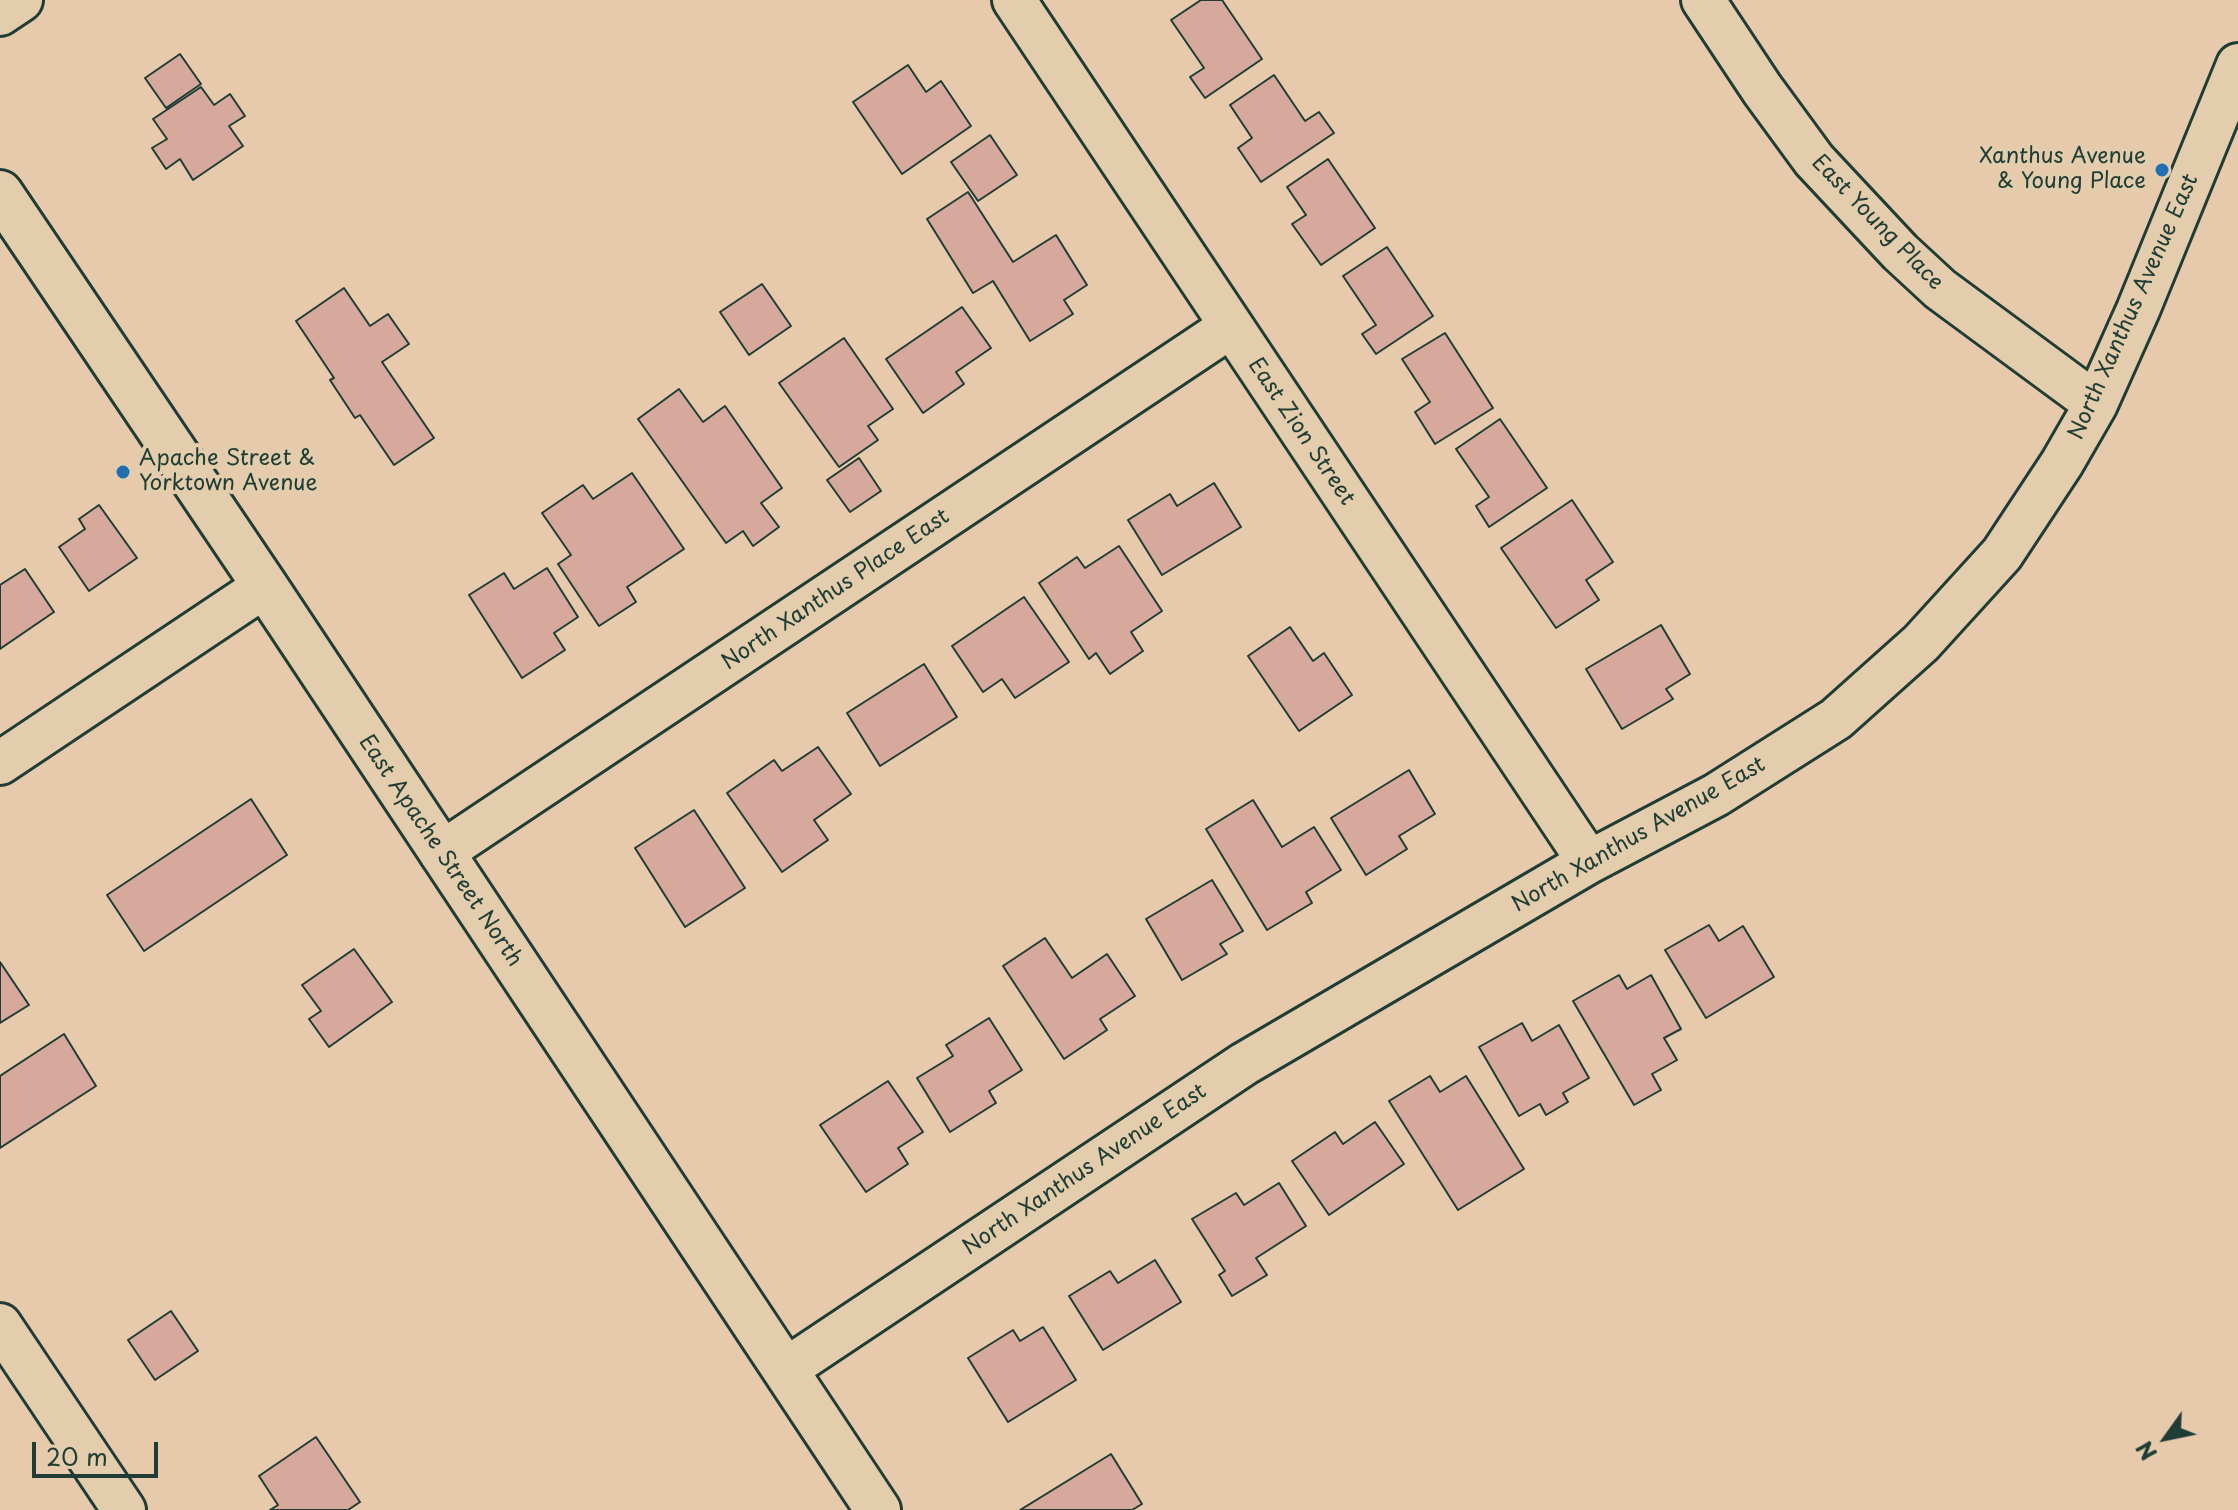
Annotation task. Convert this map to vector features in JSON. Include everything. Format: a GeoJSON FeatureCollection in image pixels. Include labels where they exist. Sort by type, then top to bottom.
{"type":"FeatureCollection","features":[{"type":"Feature","properties":{"kind":"main road","name":"East Apache Street North"},"geometry":{"type":"LineString","coordinates":[[0,193],[265,586],[878,1510]]}},
{"type":"Feature","properties":{"kind":"street"},"geometry":{"type":"LineString","coordinates":[[0,14],[21,0]]}},
{"type":"Feature","properties":{"kind":"street","name":"East Zion Street"},"geometry":{"type":"LineString","coordinates":[[1014,0],[1589,862]]}},
{"type":"Feature","properties":{"kind":"street","name":"East Young Place"},"geometry":{"type":"LineString","coordinates":[[1703,0],[1814,160],[1900,252],[1940,289],[2096,404]]}},
{"type":"Feature","properties":{"kind":"street","name":"North Xanthus Avenue East"},"geometry":{"type":"LineString","coordinates":[[785,1370],[1244,1064],[1589,862],[1716,795],[1836,719],[1921,643],[2002,554],[2062,463],[2096,404],[2138,310],[2238,65]]}},
{"type":"Feature","properties":{"kind":"street","name":"North Xanthus Place East"},"geometry":{"type":"LineString","coordinates":[[441,853],[1230,327]]}},
{"type":"Feature","properties":{"kind":"street"},"geometry":{"type":"LineString","coordinates":[[0,763],[265,586]]}},
{"type":"Feature","properties":{"kind":"street"},"geometry":{"type":"LineString","coordinates":[[0,1325],[124,1510]]}},
{"type":"Feature","properties":{"kind":"building"},"geometry":{"type":"Polygon","coordinates":[[[1201,0],[1222,0],[1262,59],[1205,98],[1190,77],[1204,68],[1171,20],[1201,0]]]}},
{"type":"Feature","properties":{"kind":"building"},"geometry":{"type":"Polygon","coordinates":[[[180,54],[201,84],[166,108],[145,78],[180,54]]]}},
{"type":"Feature","properties":{"kind":"building"},"geometry":{"type":"Polygon","coordinates":[[[908,65],[926,92],[941,81],[971,126],[902,174],[853,102],[908,65]]]}},
{"type":"Feature","properties":{"kind":"building"},"geometry":{"type":"Polygon","coordinates":[[[1274,75],[1305,121],[1319,112],[1334,133],[1261,182],[1238,148],[1252,138],[1230,105],[1274,75]]]}},
{"type":"Feature","properties":{"kind":"building"},"geometry":{"type":"Polygon","coordinates":[[[201,87],[214,105],[230,94],[245,116],[229,126],[243,146],[193,180],[180,159],[166,169],[152,148],[167,139],[153,119],[201,87]]]}},
{"type":"Feature","properties":{"kind":"building"},"geometry":{"type":"Polygon","coordinates":[[[990,135],[1017,175],[978,201],[951,162],[990,135]]]}},
{"type":"Feature","properties":{"kind":"building"},"geometry":{"type":"Polygon","coordinates":[[[1328,159],[1375,228],[1321,265],[1292,224],[1306,215],[1287,187],[1328,159]]]}},
{"type":"Feature","properties":{"kind":"building"},"geometry":{"type":"Polygon","coordinates":[[[968,192],[1013,262],[1056,235],[1087,285],[1064,300],[1073,314],[1030,341],[993,281],[973,293],[927,219],[968,192]]]}},
{"type":"Feature","properties":{"kind":"building"},"geometry":{"type":"Polygon","coordinates":[[[1387,247],[1433,316],[1376,354],[1362,334],[1376,325],[1343,276],[1387,247]]]}},
{"type":"Feature","properties":{"kind":"building"},"geometry":{"type":"Polygon","coordinates":[[[762,284],[791,326],[749,355],[720,312],[762,284]]]}},
{"type":"Feature","properties":{"kind":"building"},"geometry":{"type":"Polygon","coordinates":[[[344,288],[370,326],[388,314],[409,344],[382,362],[434,438],[394,465],[360,415],[355,418],[330,380],[334,378],[296,321],[344,288]]]}},
{"type":"Feature","properties":{"kind":"building"},"geometry":{"type":"Polygon","coordinates":[[[962,307],[991,348],[956,372],[964,384],[923,413],[886,359],[962,307]]]}},
{"type":"Feature","properties":{"kind":"building"},"geometry":{"type":"Polygon","coordinates":[[[1445,333],[1493,408],[1435,444],[1415,412],[1430,402],[1402,359],[1445,333]]]}},
{"type":"Feature","properties":{"kind":"building"},"geometry":{"type":"Polygon","coordinates":[[[844,338],[893,409],[868,426],[878,440],[839,467],[779,383],[844,338]]]}},
{"type":"Feature","properties":{"kind":"building"},"geometry":{"type":"Polygon","coordinates":[[[679,389],[703,422],[725,406],[782,488],[761,503],[779,527],[753,546],[743,531],[726,543],[638,419],[679,389]]]}},
{"type":"Feature","properties":{"kind":"building"},"geometry":{"type":"Polygon","coordinates":[[[1500,419],[1547,488],[1489,527],[1476,506],[1489,497],[1456,449],[1500,419]]]}},
{"type":"Feature","properties":{"kind":"building"},"geometry":{"type":"Polygon","coordinates":[[[859,458],[881,491],[850,512],[827,480],[859,458]]]}},
{"type":"Feature","properties":{"kind":"building"},"geometry":{"type":"Polygon","coordinates":[[[632,473],[684,549],[627,587],[636,602],[599,626],[558,564],[571,555],[542,513],[583,485],[593,499],[632,473]]]}},
{"type":"Feature","properties":{"kind":"building"},"geometry":{"type":"Polygon","coordinates":[[[1214,483],[1241,527],[1162,575],[1128,520],[1170,494],[1177,506],[1214,483]]]}},
{"type":"Feature","properties":{"kind":"building"},"geometry":{"type":"Polygon","coordinates":[[[1572,500],[1613,562],[1586,580],[1599,600],[1556,628],[1501,548],[1572,500]]]}},
{"type":"Feature","properties":{"kind":"building"},"geometry":{"type":"Polygon","coordinates":[[[99,505],[137,558],[89,591],[59,547],[85,529],[79,519],[99,505]]]}},
{"type":"Feature","properties":{"kind":"building"},"geometry":{"type":"Polygon","coordinates":[[[1119,546],[1162,611],[1131,632],[1143,651],[1110,674],[1096,653],[1089,659],[1039,583],[1077,557],[1085,568],[1119,546]]]}},
{"type":"Feature","properties":{"kind":"building"},"geometry":{"type":"Polygon","coordinates":[[[547,568],[578,617],[554,633],[565,650],[522,678],[469,595],[504,573],[514,589],[547,568]]]}},
{"type":"Feature","properties":{"kind":"building"},"geometry":{"type":"Polygon","coordinates":[[[25,569],[54,612],[0,649],[0,585],[25,569]]]}},
{"type":"Feature","properties":{"kind":"building"},"geometry":{"type":"Polygon","coordinates":[[[1024,597],[1069,662],[1015,698],[1002,679],[983,692],[952,646],[1024,597]]]}},
{"type":"Feature","properties":{"kind":"building"},"geometry":{"type":"Polygon","coordinates":[[[1661,625],[1690,674],[1666,689],[1673,699],[1622,729],[1586,669],[1661,625]]]}},
{"type":"Feature","properties":{"kind":"building"},"geometry":{"type":"Polygon","coordinates":[[[1290,627],[1313,661],[1324,653],[1352,695],[1299,731],[1248,656],[1290,627]]]}},
{"type":"Feature","properties":{"kind":"building"},"geometry":{"type":"Polygon","coordinates":[[[924,664],[957,717],[880,766],[847,713],[924,664]]]}},
{"type":"Feature","properties":{"kind":"building"},"geometry":{"type":"Polygon","coordinates":[[[818,747],[851,794],[814,820],[828,840],[782,872],[727,793],[774,760],[782,771],[818,747]]]}},
{"type":"Feature","properties":{"kind":"building"},"geometry":{"type":"Polygon","coordinates":[[[1409,770],[1435,814],[1399,836],[1407,849],[1366,875],[1331,818],[1409,770]]]}},
{"type":"Feature","properties":{"kind":"building"},"geometry":{"type":"Polygon","coordinates":[[[251,799],[287,855],[144,951],[107,895],[251,799]]]}},
{"type":"Feature","properties":{"kind":"building"},"geometry":{"type":"Polygon","coordinates":[[[1253,800],[1282,847],[1314,827],[1341,870],[1306,892],[1312,903],[1267,930],[1206,829],[1253,800]]]}},
{"type":"Feature","properties":{"kind":"building"},"geometry":{"type":"Polygon","coordinates":[[[694,810],[745,888],[685,927],[635,848],[694,810]]]}},
{"type":"Feature","properties":{"kind":"building"},"geometry":{"type":"Polygon","coordinates":[[[1212,880],[1243,931],[1220,944],[1227,954],[1182,980],[1146,919],[1212,880]]]}},
{"type":"Feature","properties":{"kind":"building"},"geometry":{"type":"Polygon","coordinates":[[[1709,925],[1719,941],[1743,926],[1774,977],[1706,1018],[1665,950],[1709,925]]]}},
{"type":"Feature","properties":{"kind":"building"},"geometry":{"type":"Polygon","coordinates":[[[1045,938],[1072,978],[1107,954],[1135,996],[1100,1019],[1107,1030],[1064,1059],[1003,966],[1045,938]]]}},
{"type":"Feature","properties":{"kind":"building"},"geometry":{"type":"Polygon","coordinates":[[[354,949],[392,1002],[329,1047],[309,1019],[321,1011],[302,985],[354,949]]]}},
{"type":"Feature","properties":{"kind":"building"},"geometry":{"type":"Polygon","coordinates":[[[0,962],[29,1005],[0,1023],[0,962]]]}},
{"type":"Feature","properties":{"kind":"building"},"geometry":{"type":"Polygon","coordinates":[[[1619,975],[1627,989],[1651,975],[1681,1029],[1664,1038],[1677,1060],[1652,1074],[1661,1090],[1634,1105],[1573,1001],[1619,975]]]}},
{"type":"Feature","properties":{"kind":"building"},"geometry":{"type":"Polygon","coordinates":[[[989,1018],[1022,1070],[989,1091],[996,1103],[950,1132],[917,1078],[953,1056],[946,1045],[989,1018]]]}},
{"type":"Feature","properties":{"kind":"building"},"geometry":{"type":"Polygon","coordinates":[[[1522,1023],[1532,1041],[1559,1025],[1589,1078],[1563,1093],[1568,1102],[1546,1115],[1540,1104],[1519,1116],[1479,1047],[1522,1023]]]}},
{"type":"Feature","properties":{"kind":"building"},"geometry":{"type":"Polygon","coordinates":[[[64,1034],[96,1086],[0,1148],[0,1076],[64,1034]]]}},
{"type":"Feature","properties":{"kind":"building"},"geometry":{"type":"Polygon","coordinates":[[[1430,1076],[1440,1092],[1466,1076],[1524,1169],[1458,1210],[1389,1101],[1430,1076]]]}},
{"type":"Feature","properties":{"kind":"building"},"geometry":{"type":"Polygon","coordinates":[[[888,1081],[923,1132],[898,1148],[908,1164],[866,1192],[820,1125],[888,1081]]]}},
{"type":"Feature","properties":{"kind":"building"},"geometry":{"type":"Polygon","coordinates":[[[1375,1122],[1404,1164],[1329,1215],[1292,1161],[1335,1132],[1343,1144],[1375,1122]]]}},
{"type":"Feature","properties":{"kind":"building"},"geometry":{"type":"Polygon","coordinates":[[[1279,1183],[1306,1226],[1256,1258],[1267,1275],[1232,1296],[1219,1275],[1225,1271],[1192,1219],[1236,1193],[1244,1205],[1279,1183]]]}},
{"type":"Feature","properties":{"kind":"building"},"geometry":{"type":"Polygon","coordinates":[[[1155,1260],[1181,1302],[1103,1350],[1069,1296],[1110,1271],[1118,1283],[1155,1260]]]}},
{"type":"Feature","properties":{"kind":"building"},"geometry":{"type":"Polygon","coordinates":[[[171,1311],[198,1351],[155,1380],[128,1340],[171,1311]]]}},
{"type":"Feature","properties":{"kind":"building"},"geometry":{"type":"Polygon","coordinates":[[[1043,1327],[1076,1380],[1008,1422],[968,1358],[1013,1330],[1020,1341],[1043,1327]]]}},
{"type":"Feature","properties":{"kind":"building"},"geometry":{"type":"Polygon","coordinates":[[[316,1437],[360,1502],[348,1510],[270,1510],[278,1505],[259,1476],[316,1437]]]}},
{"type":"Feature","properties":{"kind":"building"},"geometry":{"type":"Polygon","coordinates":[[[1111,1454],[1142,1504],[1132,1510],[1020,1510],[1111,1454]]]}},
{"type":"Feature","properties":{"kind":"place","name":"Xanthus Avenue & Young Place"},"geometry":{"type":"Point","coordinates":[2162,170]}},
{"type":"Feature","properties":{"kind":"place","name":"Apache Street & Yorktown Avenue"},"geometry":{"type":"Point","coordinates":[123,472]}}]}
